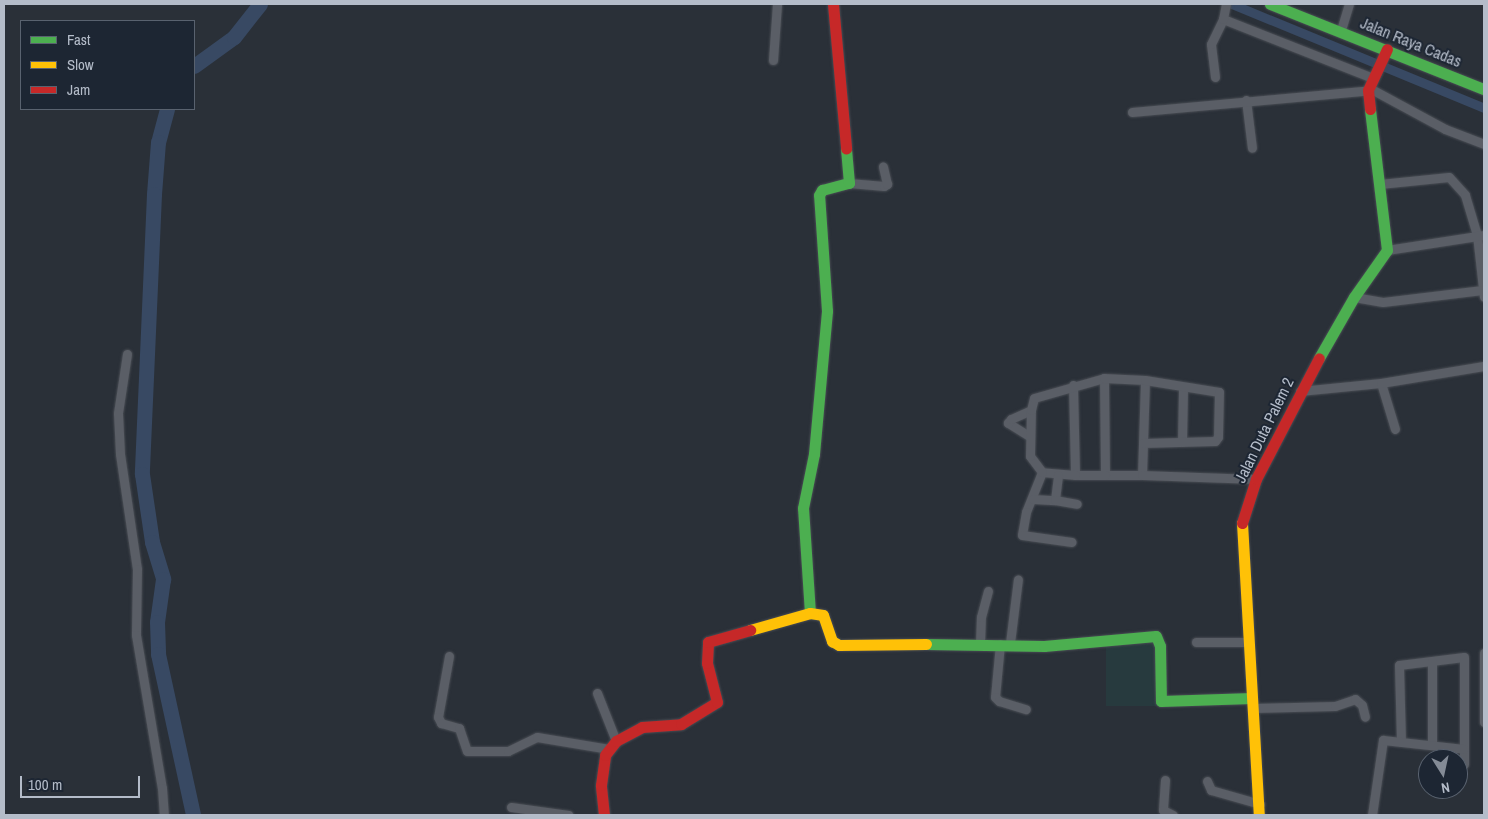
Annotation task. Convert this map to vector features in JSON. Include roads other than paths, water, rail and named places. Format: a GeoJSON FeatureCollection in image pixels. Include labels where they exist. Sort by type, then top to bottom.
{"type":"FeatureCollection","features":[{"type":"Feature","properties":{"kind":"street"},"geometry":{"type":"LineString","coordinates":[[774,60],[777,4]]}},
{"type":"Feature","properties":{"kind":"street"},"geometry":{"type":"LineString","coordinates":[[832,4],[849,183]]}},
{"type":"Feature","properties":{"kind":"street","name":"Jalan Raya Cadas"},"geometry":{"type":"LineString","coordinates":[[1270,4],[1341,30],[1386,52],[1484,89]]}},
{"type":"Feature","properties":{"kind":"street"},"geometry":{"type":"LineString","coordinates":[[1341,30],[1349,4]]}},
{"type":"Feature","properties":{"kind":"street"},"geometry":{"type":"LineString","coordinates":[[1215,78],[1210,49],[1217,25],[1224,12],[1371,81],[1380,93],[1445,129],[1484,144]]}},
{"type":"Feature","properties":{"kind":"street"},"geometry":{"type":"LineString","coordinates":[[1386,52],[1371,81],[1387,250],[1481,235]]}},
{"type":"Feature","properties":{"kind":"street"},"geometry":{"type":"LineString","coordinates":[[1132,112],[1246,100],[1371,81]]}},
{"type":"Feature","properties":{"kind":"street"},"geometry":{"type":"LineString","coordinates":[[1246,100],[1252,148]]}},
{"type":"Feature","properties":{"kind":"street"},"geometry":{"type":"LineString","coordinates":[[810,613],[803,508],[814,454],[827,312],[820,195],[822,190],[849,183],[884,186],[887,184],[883,166]]}},
{"type":"Feature","properties":{"kind":"street"},"geometry":{"type":"LineString","coordinates":[[1354,297],[1383,302],[1483,293],[1481,235],[1465,195],[1449,177],[1380,184]]}},
{"type":"Feature","properties":{"kind":"street","name":"Jalan Duta Palem 2"},"geometry":{"type":"LineString","coordinates":[[1259,810],[1242,527],[1256,479],[1300,391],[1354,297],[1387,250]]}},
{"type":"Feature","properties":{"kind":"street"},"geometry":{"type":"LineString","coordinates":[[127,354],[118,413],[120,454],[137,569],[136,635],[162,788],[164,815]]}},
{"type":"Feature","properties":{"kind":"street"},"geometry":{"type":"LineString","coordinates":[[1300,391],[1381,383],[1484,366]]}},
{"type":"Feature","properties":{"kind":"street"},"geometry":{"type":"LineString","coordinates":[[1104,378],[1105,475]]}},
{"type":"Feature","properties":{"kind":"street"},"geometry":{"type":"LineString","coordinates":[[1143,443],[1211,442],[1218,438],[1221,397],[1216,389],[1182,388],[1145,380],[1104,378],[1073,385],[1034,398],[1031,410],[1029,452],[1042,472],[1058,475],[1142,475],[1256,479]]}},
{"type":"Feature","properties":{"kind":"street"},"geometry":{"type":"LineString","coordinates":[[1142,475],[1145,380]]}},
{"type":"Feature","properties":{"kind":"street"},"geometry":{"type":"LineString","coordinates":[[1381,383],[1395,429]]}},
{"type":"Feature","properties":{"kind":"street"},"geometry":{"type":"LineString","coordinates":[[1073,385],[1075,475]]}},
{"type":"Feature","properties":{"kind":"street"},"geometry":{"type":"LineString","coordinates":[[1182,388],[1182,442]]}},
{"type":"Feature","properties":{"kind":"street"},"geometry":{"type":"LineString","coordinates":[[1029,436],[1008,423],[1011,419],[1031,410]]}},
{"type":"Feature","properties":{"kind":"street"},"geometry":{"type":"LineString","coordinates":[[1042,472],[1033,499],[1026,512],[1022,536],[1072,542]]}},
{"type":"Feature","properties":{"kind":"street"},"geometry":{"type":"LineString","coordinates":[[1055,500],[1058,475]]}},
{"type":"Feature","properties":{"kind":"street"},"geometry":{"type":"LineString","coordinates":[[1033,499],[1077,504]]}},
{"type":"Feature","properties":{"kind":"street"},"geometry":{"type":"LineString","coordinates":[[1018,579],[996,697],[999,701],[1026,709]]}},
{"type":"Feature","properties":{"kind":"street"},"geometry":{"type":"LineString","coordinates":[[980,644],[981,617],[988,591]]}},
{"type":"Feature","properties":{"kind":"street"},"geometry":{"type":"LineString","coordinates":[[449,656],[438,717],[441,723],[459,728],[467,751],[508,751],[537,737],[612,745],[642,727],[681,724],[717,702],[707,663],[708,642],[810,613],[823,615],[832,641],[839,645],[1005,643],[1044,646],[1156,636],[1160,646],[1162,701],[1335,706],[1355,699],[1362,705],[1364,717]]}},
{"type":"Feature","properties":{"kind":"street"},"geometry":{"type":"LineString","coordinates":[[1196,642],[1248,642]]}},
{"type":"Feature","properties":{"kind":"street"},"geometry":{"type":"LineString","coordinates":[[1484,653],[1484,722]]}},
{"type":"Feature","properties":{"kind":"street"},"geometry":{"type":"LineString","coordinates":[[1372,815],[1383,740],[1432,746],[1464,749],[1464,657],[1399,665],[1401,742]]}},
{"type":"Feature","properties":{"kind":"street"},"geometry":{"type":"LineString","coordinates":[[1432,661],[1432,746]]}},
{"type":"Feature","properties":{"kind":"street"},"geometry":{"type":"LineString","coordinates":[[597,694],[612,745],[602,773],[604,815]]}},
{"type":"Feature","properties":{"kind":"street"},"geometry":{"type":"LineString","coordinates":[[1164,780],[1162,809],[1173,815]]}},
{"type":"Feature","properties":{"kind":"street"},"geometry":{"type":"LineString","coordinates":[[1207,781],[1211,790],[1259,810]]}},
{"type":"Feature","properties":{"kind":"street"},"geometry":{"type":"LineString","coordinates":[[511,807],[568,815]]}},
{"type":"Feature","properties":{"kind":"waterway"},"geometry":{"type":"LineString","coordinates":[[195,65],[234,37],[260,4]]}},
{"type":"Feature","properties":{"kind":"waterway"},"geometry":{"type":"LineString","coordinates":[[1232,4],[1484,108]]}},
{"type":"Feature","properties":{"kind":"waterway"},"geometry":{"type":"LineString","coordinates":[[167,110],[158,142],[154,194],[142,474],[152,542],[163,579],[157,622],[158,654],[193,815]]}}]}
